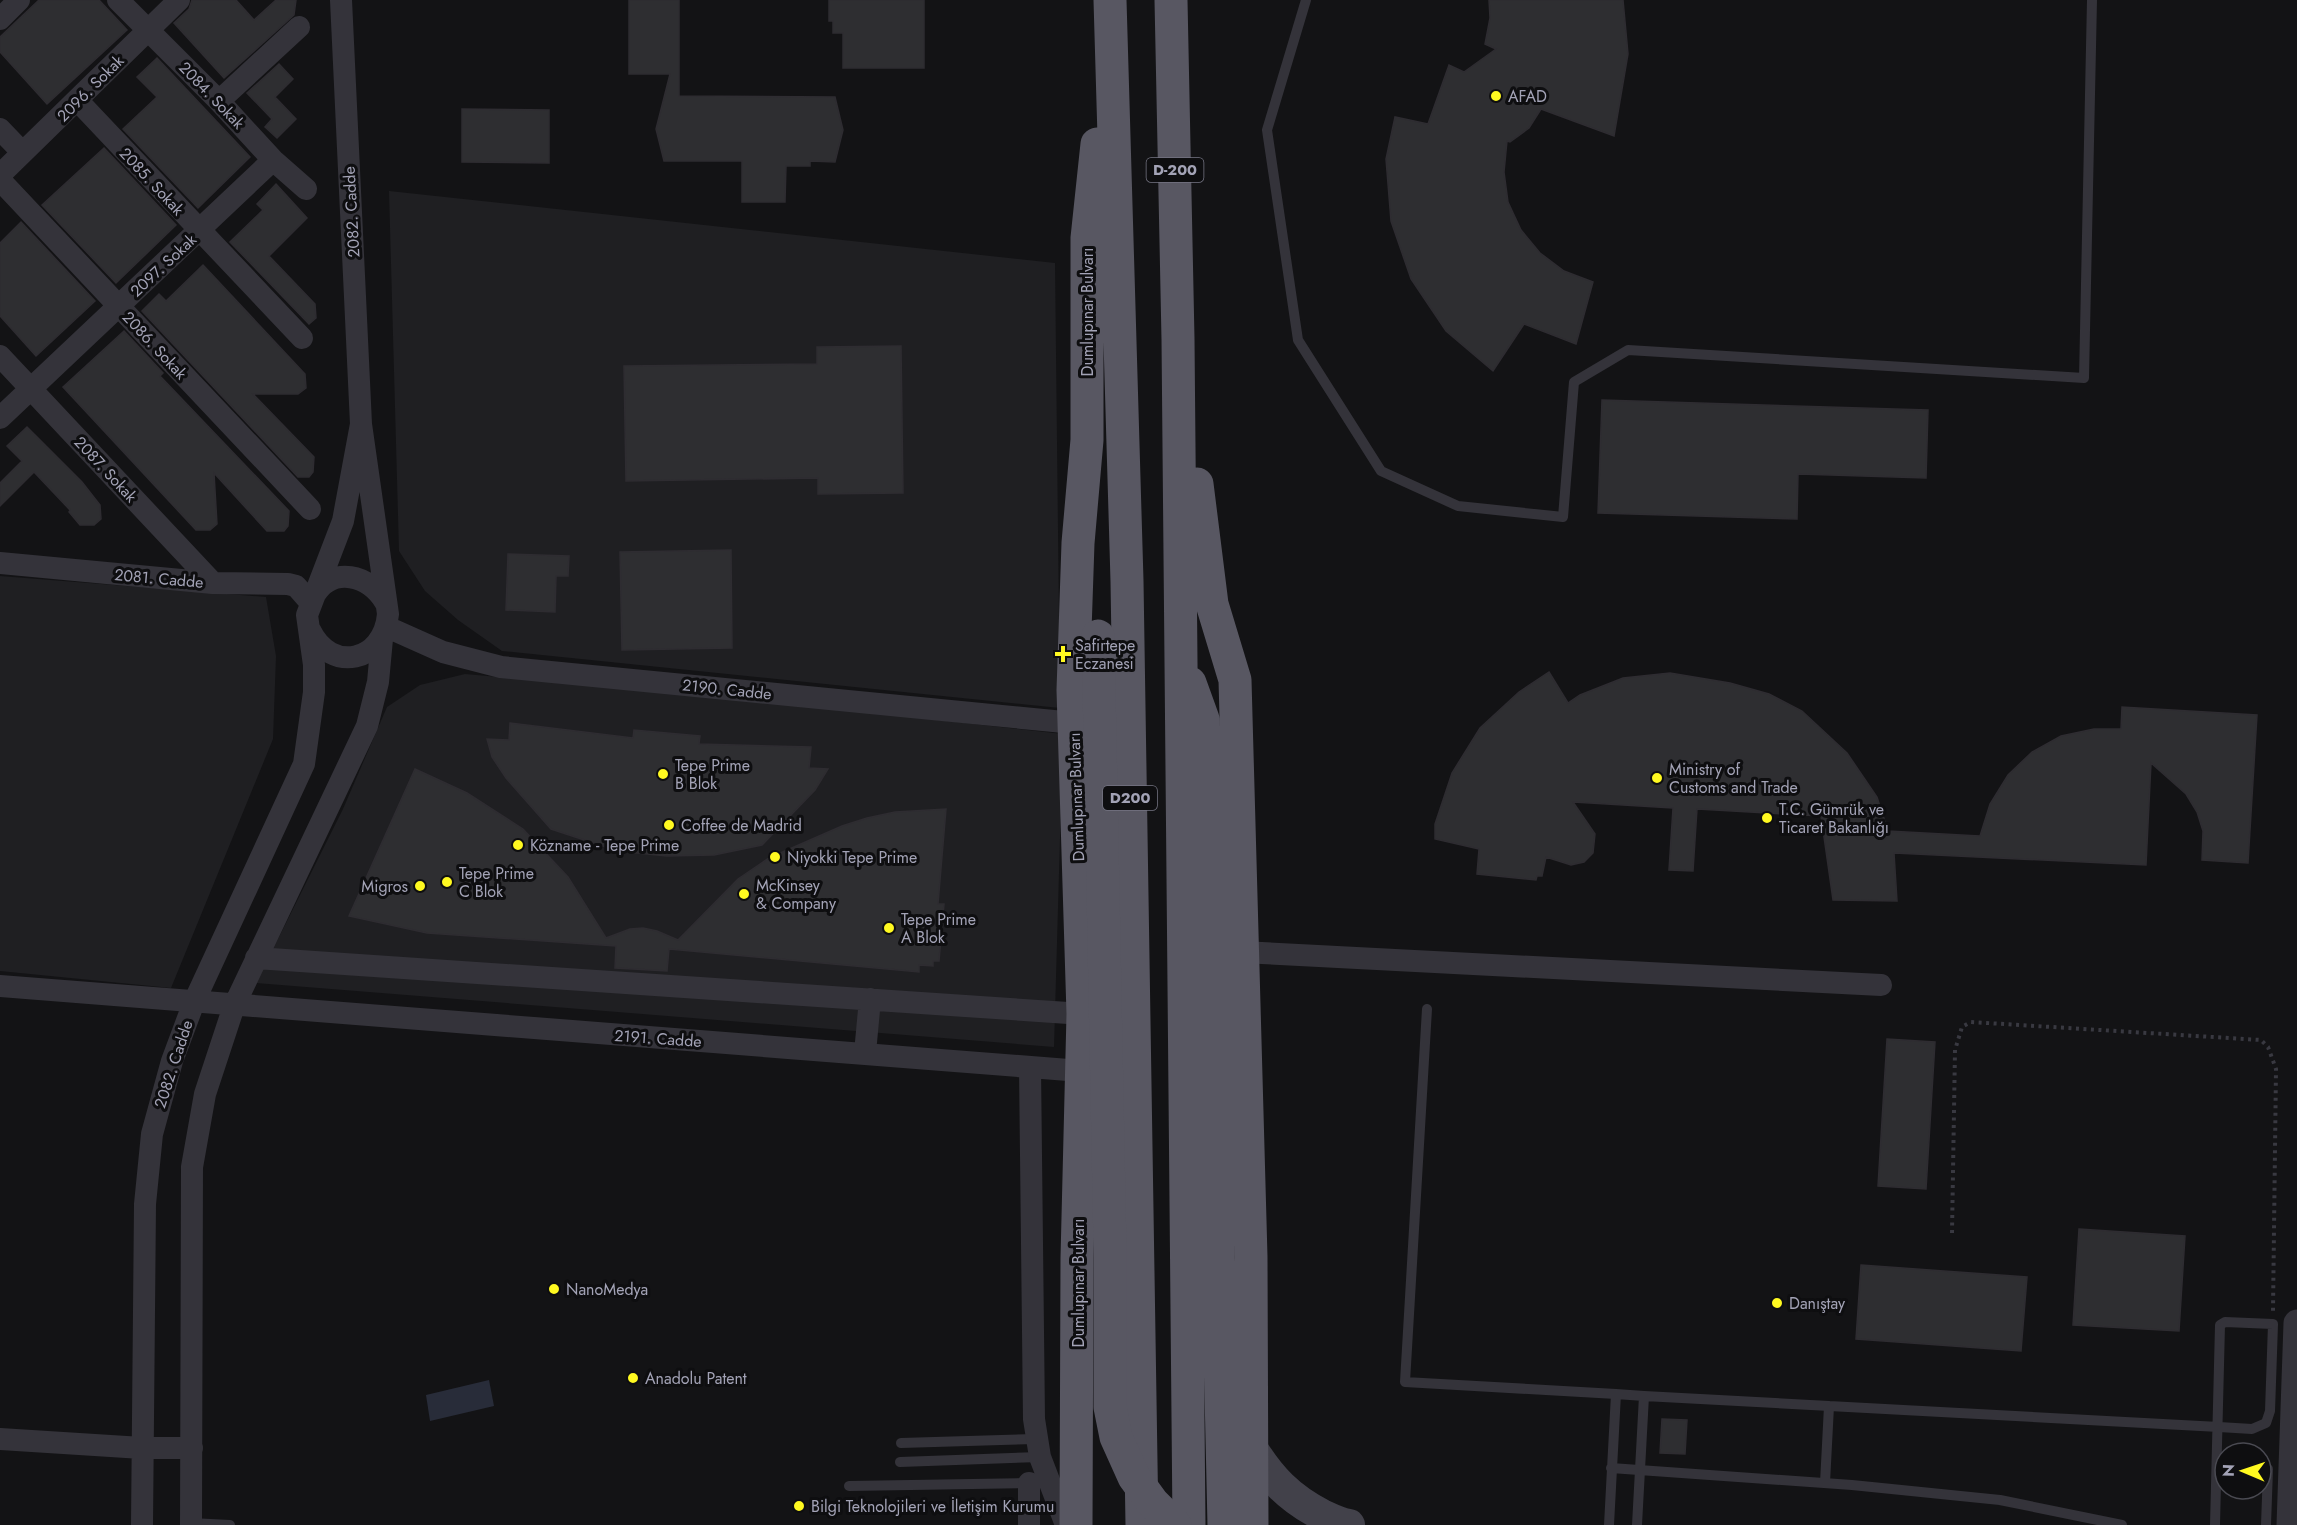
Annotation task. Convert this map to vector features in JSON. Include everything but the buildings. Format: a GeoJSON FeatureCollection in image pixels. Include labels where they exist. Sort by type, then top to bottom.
{"type":"FeatureCollection","features":[{"type":"Feature","properties":{"kind":"highway","name":"Dumlupınar Bulvarı"},"geometry":{"type":"LineString","coordinates":[[1110,0],[1110,71],[1126,569],[1142,1525]]}},
{"type":"Feature","properties":{"kind":"highway","name":"D-200"},"geometry":{"type":"LineString","coordinates":[[1171,0],[1178,339]]}},
{"type":"Feature","properties":{"kind":"highway","name":"Dumlupınar Bulvarı"},"geometry":{"type":"LineString","coordinates":[[1076,1525],[1083,1014],[1074,723],[1076,582],[1087,440],[1087,238],[1099,122],[1110,71]]}},
{"type":"Feature","properties":{"kind":"highway","name":"D200"},"geometry":{"type":"LineString","coordinates":[[1178,339],[1179,652],[1189,1525]]}},
{"type":"Feature","properties":{"kind":"highway"},"geometry":{"type":"LineString","coordinates":[[1178,339],[1193,440],[1209,586],[1235,680],[1251,1257],[1252,1525]]}},
{"type":"Feature","properties":{"kind":"highway"},"geometry":{"type":"LineString","coordinates":[[1087,440],[1098,636],[1110,1248],[1110,1407],[1116,1437],[1134,1477],[1153,1503],[1175,1525]]}},
{"type":"Feature","properties":{"kind":"highway"},"geometry":{"type":"LineString","coordinates":[[1179,652],[1203,719],[1211,953],[1224,1525]]}},
{"type":"Feature","properties":{"kind":"main road"},"geometry":{"type":"LineString","coordinates":[[1251,1447],[1266,1471],[1288,1495],[1344,1525],[1349,1525]]}},
{"type":"Feature","properties":{"kind":"street"},"geometry":{"type":"LineString","coordinates":[[0,19],[19,0]]}},
{"type":"Feature","properties":{"kind":"street","name":"2084. Sokak"},"geometry":{"type":"LineString","coordinates":[[118,0],[219,101],[273,160],[306,189]]}},
{"type":"Feature","properties":{"kind":"street","name":"2096. Sokak"},"geometry":{"type":"LineString","coordinates":[[0,175],[179,0]]}},
{"type":"Feature","properties":{"kind":"street","name":"2082. Cadde"},"geometry":{"type":"LineString","coordinates":[[191,1524],[193,1157],[205,1094],[234,1006],[367,726],[378,682],[385,633],[385,602],[361,424],[341,0]]}},
{"type":"Feature","properties":{"kind":"street"},"geometry":{"type":"LineString","coordinates":[[219,101],[299,27]]}},
{"type":"Feature","properties":{"kind":"street","name":"2085. Sokak"},"geometry":{"type":"LineString","coordinates":[[78,101],[302,338]]}},
{"type":"Feature","properties":{"kind":"street"},"geometry":{"type":"LineString","coordinates":[[0,129],[22,153]]}},
{"type":"Feature","properties":{"kind":"street","name":"2097. Sokak"},"geometry":{"type":"LineString","coordinates":[[0,418],[273,160]]}},
{"type":"Feature","properties":{"kind":"street","name":"2086. Sokak"},"geometry":{"type":"LineString","coordinates":[[0,180],[310,509]]}},
{"type":"Feature","properties":{"kind":"street","name":"2087. Sokak"},"geometry":{"type":"LineString","coordinates":[[0,356],[213,583]]}},
{"type":"Feature","properties":{"kind":"street","name":"2082. Cadde"},"geometry":{"type":"LineString","coordinates":[[142,1525],[147,1167],[162,1097],[194,1002],[304,764],[314,692],[314,665],[307,615],[310,602],[343,521],[361,424]]}},
{"type":"Feature","properties":{"kind":"street","name":"2081. Cadde"},"geometry":{"type":"LineString","coordinates":[[0,563],[213,583],[288,584],[296,586],[310,602]]}},
{"type":"Feature","properties":{"kind":"street"},"geometry":{"type":"LineString","coordinates":[[310,602],[317,590],[329,581],[342,577],[356,577],[369,582],[379,591],[385,602]]}},
{"type":"Feature","properties":{"kind":"street"},"geometry":{"type":"LineString","coordinates":[[309,629],[315,642],[325,651],[350,658],[374,649],[385,633]]}},
{"type":"Feature","properties":{"kind":"street","name":"2190. Cadde"},"geometry":{"type":"LineString","coordinates":[[385,633],[443,652],[501,667],[1074,723]]}},
{"type":"Feature","properties":{"kind":"street"},"geometry":{"type":"LineString","coordinates":[[1241,952],[1881,985]]}},
{"type":"Feature","properties":{"kind":"street"},"geometry":{"type":"LineString","coordinates":[[256,958],[1083,1014]]}},
{"type":"Feature","properties":{"kind":"street","name":"2191. Cadde"},"geometry":{"type":"LineString","coordinates":[[0,986],[1082,1071]]}},
{"type":"Feature","properties":{"kind":"street"},"geometry":{"type":"LineString","coordinates":[[866,1053],[870,999]]}},
{"type":"Feature","properties":{"kind":"street"},"geometry":{"type":"LineString","coordinates":[[1030,1067],[1033,1398],[1038,1448],[1065,1525]]}},
{"type":"Feature","properties":{"kind":"street"},"geometry":{"type":"LineString","coordinates":[[2285,1323],[2290,1525]]}},
{"type":"Feature","properties":{"kind":"street"},"geometry":{"type":"LineString","coordinates":[[0,1439],[142,1448],[192,1448]]}},
{"type":"Feature","properties":{"kind":"street"},"geometry":{"type":"LineString","coordinates":[[1029,1483],[1029,1525]]}},
{"type":"Feature","properties":{"kind":"lane"},"geometry":{"type":"LineString","coordinates":[[1306,0],[1268,130],[1298,340],[1381,471],[1458,506],[1563,517],[1574,382],[1628,350],[2084,378],[2092,0]]}},
{"type":"Feature","properties":{"kind":"lane"},"geometry":{"type":"LineString","coordinates":[[1427,1009],[1405,1382],[1644,1396],[2219,1427],[2252,1429],[2266,1423],[2270,1411],[2285,1323],[2225,1322],[2220,1324],[2219,1427],[2215,1525]]}},
{"type":"Feature","properties":{"kind":"lane"},"geometry":{"type":"LineString","coordinates":[[1609,1525],[1616,1394]]}},
{"type":"Feature","properties":{"kind":"lane"},"geometry":{"type":"LineString","coordinates":[[1637,1525],[1644,1396]]}},
{"type":"Feature","properties":{"kind":"lane"},"geometry":{"type":"LineString","coordinates":[[1825,1483],[1829,1406]]}},
{"type":"Feature","properties":{"kind":"lane"},"geometry":{"type":"LineString","coordinates":[[901,1443],[1038,1448]]}},
{"type":"Feature","properties":{"kind":"lane"},"geometry":{"type":"LineString","coordinates":[[900,1462],[1038,1448]]}},
{"type":"Feature","properties":{"kind":"lane"},"geometry":{"type":"LineString","coordinates":[[1611,1468],[1825,1483],[2000,1500],[2122,1525]]}},
{"type":"Feature","properties":{"kind":"lane"},"geometry":{"type":"LineString","coordinates":[[849,1486],[1029,1483]]}},
{"type":"Feature","properties":{"kind":"lane"},"geometry":{"type":"LineString","coordinates":[[2266,1525],[2267,1501]]}},
{"type":"Feature","properties":{"kind":"lane"},"geometry":{"type":"LineString","coordinates":[[191,1524],[230,1525]]}},
{"type":"Feature","properties":{"kind":"path"},"geometry":{"type":"LineString","coordinates":[[1952,1233],[1955,1050],[1962,1027],[1971,1022],[2261,1040],[2268,1047],[2277,1069],[2285,1323]]}},
{"type":"Feature","properties":{"kind":"shaded area"},"geometry":{"type":"Polygon","coordinates":[[[389,191],[1055,263],[1060,708],[502,651],[458,620],[425,591],[399,551],[389,191]]]}},
{"type":"Feature","properties":{"kind":"shaded area"},"geometry":{"type":"Polygon","coordinates":[[[0,576],[266,597],[276,656],[273,739],[171,988],[0,971],[0,576]]]}},
{"type":"Feature","properties":{"kind":"shaded area"},"geometry":{"type":"Polygon","coordinates":[[[465,674],[784,703],[1063,734],[1054,1047],[256,983],[343,809],[387,707],[420,685],[465,674]]]}},
{"type":"Feature","properties":{"kind":"water"},"geometry":{"type":"Polygon","coordinates":[[[489,1380],[494,1406],[430,1421],[426,1395],[489,1380]]]}},
{"type":"Feature","properties":{"kind":"place","name":"AFAD"},"geometry":{"type":"Point","coordinates":[1496,96]}},
{"type":"Feature","properties":{"kind":"place","name":"Safirtepe Eczanesi"},"geometry":{"type":"Point","coordinates":[1063,654]}},
{"type":"Feature","properties":{"kind":"place","name":"Tepe Prime B Blok"},"geometry":{"type":"Point","coordinates":[663,774]}},
{"type":"Feature","properties":{"kind":"place","name":"Ministry of Customs and Trade"},"geometry":{"type":"Point","coordinates":[1657,778]}},
{"type":"Feature","properties":{"kind":"place","name":"T.C. Gümrük ve Ticaret Bakanlığı"},"geometry":{"type":"Point","coordinates":[1767,818]}},
{"type":"Feature","properties":{"kind":"place","name":"Coffee de Madrid"},"geometry":{"type":"Point","coordinates":[669,825]}},
{"type":"Feature","properties":{"kind":"place","name":"Közname - Tepe Prime"},"geometry":{"type":"Point","coordinates":[518,845]}},
{"type":"Feature","properties":{"kind":"place","name":"Niyokki Tepe Prime"},"geometry":{"type":"Point","coordinates":[775,857]}},
{"type":"Feature","properties":{"kind":"place","name":"Tepe Prime C Blok"},"geometry":{"type":"Point","coordinates":[447,882]}},
{"type":"Feature","properties":{"kind":"place","name":"Migros"},"geometry":{"type":"Point","coordinates":[420,886]}},
{"type":"Feature","properties":{"kind":"place","name":"McKinsey & Company"},"geometry":{"type":"Point","coordinates":[744,894]}},
{"type":"Feature","properties":{"kind":"place","name":"Tepe Prime A Blok"},"geometry":{"type":"Point","coordinates":[889,928]}},
{"type":"Feature","properties":{"kind":"place","name":"NanoMedya"},"geometry":{"type":"Point","coordinates":[554,1289]}},
{"type":"Feature","properties":{"kind":"place","name":"Danıştay"},"geometry":{"type":"Point","coordinates":[1777,1303]}},
{"type":"Feature","properties":{"kind":"place","name":"Anadolu Patent"},"geometry":{"type":"Point","coordinates":[633,1378]}},
{"type":"Feature","properties":{"kind":"place","name":"Bilgi Teknolojileri ve İletişim Kurumu"},"geometry":{"type":"Point","coordinates":[799,1506]}}]}
